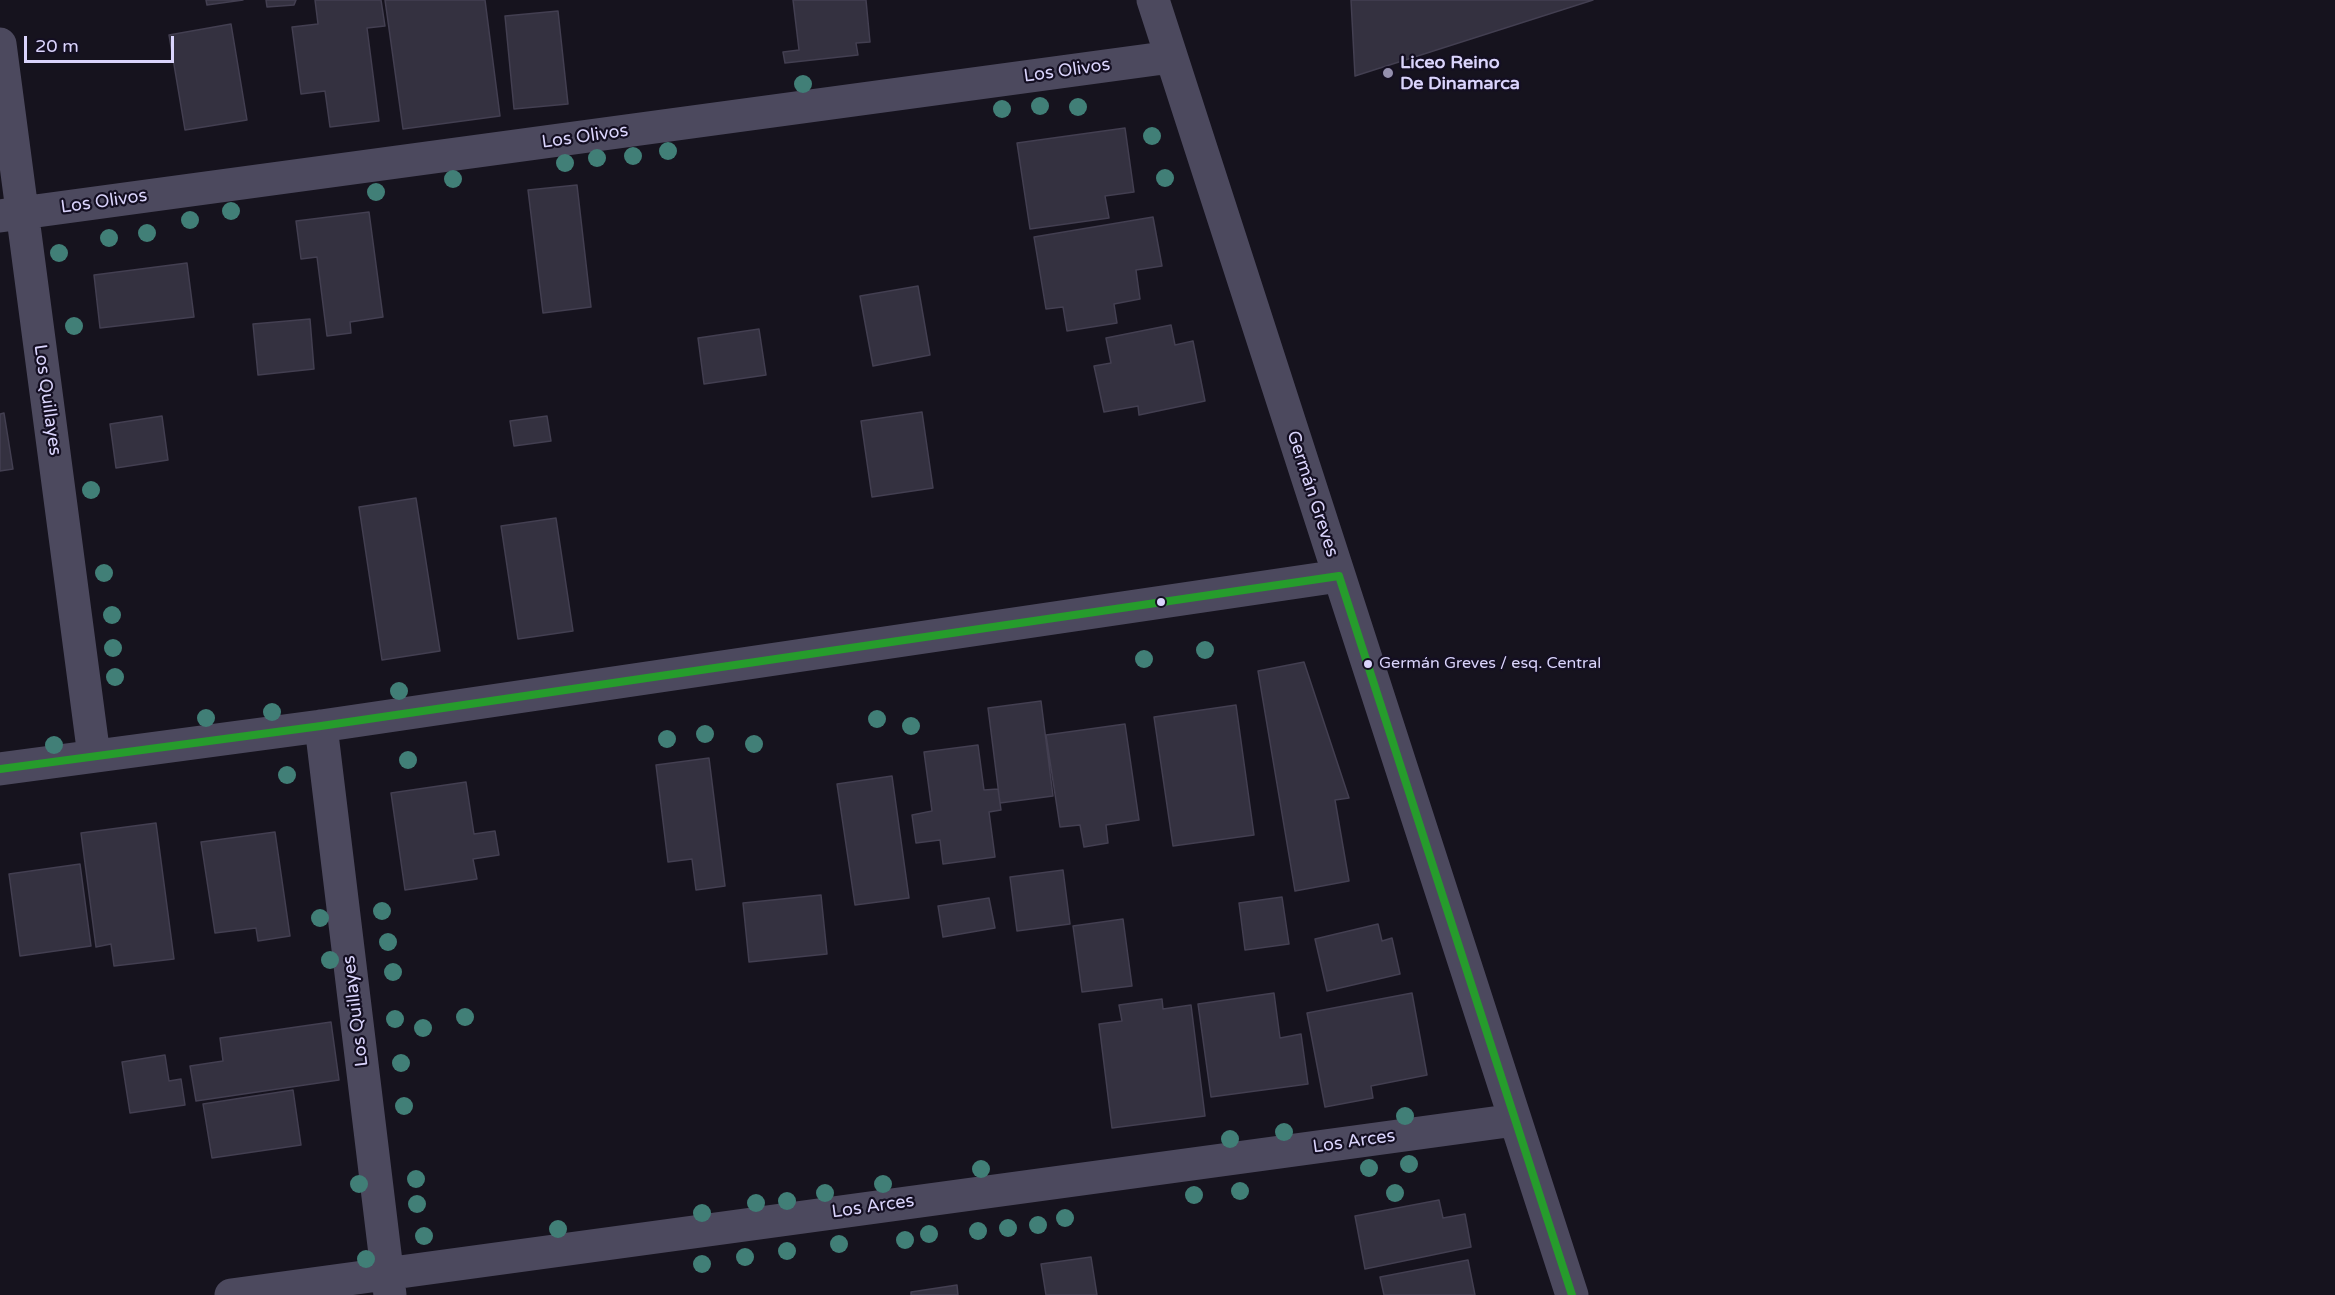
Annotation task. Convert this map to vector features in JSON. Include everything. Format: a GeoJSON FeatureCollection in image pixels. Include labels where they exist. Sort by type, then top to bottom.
{"type":"FeatureCollection","features":[{"type":"Feature","properties":{"kind":"street","name":"Germán Greves"},"geometry":{"type":"LineString","coordinates":[[1153,0],[1572,1295]]}},
{"type":"Feature","properties":{"kind":"street","name":"Los Quillayes"},"geometry":{"type":"LineString","coordinates":[[0,44],[11,215],[94,756]]}},
{"type":"Feature","properties":{"kind":"street","name":"Los Olivos"},"geometry":{"type":"LineString","coordinates":[[11,215],[1171,57]]}},
{"type":"Feature","properties":{"kind":"street"},"geometry":{"type":"LineString","coordinates":[[0,769],[321,726],[1339,576]]}},
{"type":"Feature","properties":{"kind":"street","name":"Los Quillayes"},"geometry":{"type":"LineString","coordinates":[[321,726],[389,1284]]}},
{"type":"Feature","properties":{"kind":"street","name":"Los Arces"},"geometry":{"type":"LineString","coordinates":[[231,1295],[389,1284],[1515,1120]]}},
{"type":"Feature","properties":{"kind":"building"},"geometry":{"type":"Polygon","coordinates":[[[206,0],[243,0],[207,5],[206,0]]]}},
{"type":"Feature","properties":{"kind":"building"},"geometry":{"type":"Polygon","coordinates":[[[266,0],[296,0],[294,5],[267,7],[266,0]]]}},
{"type":"Feature","properties":{"kind":"building"},"geometry":{"type":"Polygon","coordinates":[[[315,0],[381,0],[385,26],[367,28],[379,121],[330,127],[325,91],[301,94],[292,27],[318,24],[315,0]]]}},
{"type":"Feature","properties":{"kind":"building"},"geometry":{"type":"Polygon","coordinates":[[[385,0],[485,0],[500,116],[403,129],[385,0]]]}},
{"type":"Feature","properties":{"kind":"building"},"geometry":{"type":"Polygon","coordinates":[[[793,0],[866,0],[870,42],[856,43],[858,55],[785,63],[783,52],[799,50],[793,0]]]}},
{"type":"Feature","properties":{"kind":"building"},"geometry":{"type":"Polygon","coordinates":[[[1351,0],[1593,0],[1355,76],[1351,0]]]}},
{"type":"Feature","properties":{"kind":"building"},"geometry":{"type":"Polygon","coordinates":[[[558,11],[568,104],[514,109],[505,16],[558,11]]]}},
{"type":"Feature","properties":{"kind":"building"},"geometry":{"type":"Polygon","coordinates":[[[231,24],[247,120],[185,130],[169,35],[231,24]]]}},
{"type":"Feature","properties":{"kind":"building"},"geometry":{"type":"Polygon","coordinates":[[[1125,128],[1134,192],[1105,196],[1109,218],[1030,229],[1017,143],[1125,128]]]}},
{"type":"Feature","properties":{"kind":"building"},"geometry":{"type":"Polygon","coordinates":[[[577,185],[591,307],[543,313],[528,190],[577,185]]]}},
{"type":"Feature","properties":{"kind":"building"},"geometry":{"type":"Polygon","coordinates":[[[369,212],[383,317],[350,322],[351,333],[327,336],[317,257],[301,259],[296,221],[369,212]]]}},
{"type":"Feature","properties":{"kind":"building"},"geometry":{"type":"Polygon","coordinates":[[[1153,217],[1162,266],[1136,270],[1140,299],[1114,304],[1117,323],[1067,331],[1063,307],[1046,309],[1034,237],[1153,217]]]}},
{"type":"Feature","properties":{"kind":"building"},"geometry":{"type":"Polygon","coordinates":[[[187,263],[194,317],[100,328],[94,275],[187,263]]]}},
{"type":"Feature","properties":{"kind":"building"},"geometry":{"type":"Polygon","coordinates":[[[918,286],[930,355],[873,366],[860,296],[918,286]]]}},
{"type":"Feature","properties":{"kind":"building"},"geometry":{"type":"Polygon","coordinates":[[[310,319],[314,369],[258,375],[253,324],[310,319]]]}},
{"type":"Feature","properties":{"kind":"building"},"geometry":{"type":"Polygon","coordinates":[[[1171,325],[1175,345],[1193,341],[1205,401],[1139,415],[1138,406],[1104,412],[1094,366],[1111,363],[1106,338],[1171,325]]]}},
{"type":"Feature","properties":{"kind":"building"},"geometry":{"type":"Polygon","coordinates":[[[759,329],[766,375],[704,384],[698,338],[759,329]]]}},
{"type":"Feature","properties":{"kind":"building"},"geometry":{"type":"Polygon","coordinates":[[[922,412],[933,488],[872,497],[861,421],[922,412]]]}},
{"type":"Feature","properties":{"kind":"building"},"geometry":{"type":"Polygon","coordinates":[[[4,413],[13,469],[0,471],[0,414],[4,413]]]}},
{"type":"Feature","properties":{"kind":"building"},"geometry":{"type":"Polygon","coordinates":[[[162,416],[168,460],[116,468],[110,424],[162,416]]]}},
{"type":"Feature","properties":{"kind":"building"},"geometry":{"type":"Polygon","coordinates":[[[547,416],[551,441],[514,446],[510,421],[547,416]]]}},
{"type":"Feature","properties":{"kind":"building"},"geometry":{"type":"Polygon","coordinates":[[[416,498],[440,651],[382,660],[359,507],[416,498]]]}},
{"type":"Feature","properties":{"kind":"building"},"geometry":{"type":"Polygon","coordinates":[[[556,518],[573,631],[518,639],[501,526],[556,518]]]}},
{"type":"Feature","properties":{"kind":"building"},"geometry":{"type":"Polygon","coordinates":[[[1304,662],[1349,798],[1335,800],[1349,881],[1295,891],[1258,671],[1304,662]]]}},
{"type":"Feature","properties":{"kind":"building"},"geometry":{"type":"Polygon","coordinates":[[[1041,701],[1053,796],[1000,803],[988,708],[1041,701]]]}},
{"type":"Feature","properties":{"kind":"building"},"geometry":{"type":"Polygon","coordinates":[[[1236,705],[1254,835],[1173,846],[1154,717],[1236,705]]]}},
{"type":"Feature","properties":{"kind":"building"},"geometry":{"type":"Polygon","coordinates":[[[1125,724],[1139,820],[1106,825],[1108,843],[1084,847],[1080,825],[1060,827],[1046,735],[1125,724]]]}},
{"type":"Feature","properties":{"kind":"building"},"geometry":{"type":"Polygon","coordinates":[[[978,745],[984,790],[998,789],[1001,810],[989,812],[995,857],[943,864],[940,840],[916,843],[912,815],[932,811],[924,752],[978,745]]]}},
{"type":"Feature","properties":{"kind":"building"},"geometry":{"type":"Polygon","coordinates":[[[709,758],[725,886],[696,890],[692,859],[668,862],[656,765],[709,758]]]}},
{"type":"Feature","properties":{"kind":"building"},"geometry":{"type":"Polygon","coordinates":[[[892,776],[909,898],[855,905],[837,784],[892,776]]]}},
{"type":"Feature","properties":{"kind":"building"},"geometry":{"type":"Polygon","coordinates":[[[466,782],[474,834],[495,831],[499,855],[473,859],[477,879],[405,890],[391,793],[466,782]]]}},
{"type":"Feature","properties":{"kind":"building"},"geometry":{"type":"Polygon","coordinates":[[[156,823],[174,959],[114,966],[111,944],[96,947],[81,833],[156,823]]]}},
{"type":"Feature","properties":{"kind":"building"},"geometry":{"type":"Polygon","coordinates":[[[275,832],[290,936],[258,941],[256,928],[215,933],[201,842],[275,832]]]}},
{"type":"Feature","properties":{"kind":"building"},"geometry":{"type":"Polygon","coordinates":[[[80,864],[91,946],[20,956],[9,874],[80,864]]]}},
{"type":"Feature","properties":{"kind":"building"},"geometry":{"type":"Polygon","coordinates":[[[1063,870],[1070,924],[1017,931],[1010,877],[1063,870]]]}},
{"type":"Feature","properties":{"kind":"building"},"geometry":{"type":"Polygon","coordinates":[[[821,895],[827,954],[749,962],[743,903],[821,895]]]}},
{"type":"Feature","properties":{"kind":"building"},"geometry":{"type":"Polygon","coordinates":[[[1282,897],[1289,944],[1245,950],[1239,903],[1282,897]]]}},
{"type":"Feature","properties":{"kind":"building"},"geometry":{"type":"Polygon","coordinates":[[[989,898],[995,928],[943,937],[938,906],[989,898]]]}},
{"type":"Feature","properties":{"kind":"building"},"geometry":{"type":"Polygon","coordinates":[[[1123,919],[1132,986],[1082,992],[1073,926],[1123,919]]]}},
{"type":"Feature","properties":{"kind":"building"},"geometry":{"type":"Polygon","coordinates":[[[1378,924],[1382,941],[1392,938],[1400,974],[1327,991],[1315,939],[1378,924]]]}},
{"type":"Feature","properties":{"kind":"building"},"geometry":{"type":"Polygon","coordinates":[[[1274,993],[1280,1038],[1301,1034],[1308,1084],[1211,1097],[1198,1004],[1274,993]]]}},
{"type":"Feature","properties":{"kind":"building"},"geometry":{"type":"Polygon","coordinates":[[[1412,993],[1427,1075],[1371,1086],[1373,1098],[1325,1107],[1307,1013],[1412,993]]]}},
{"type":"Feature","properties":{"kind":"building"},"geometry":{"type":"Polygon","coordinates":[[[1162,999],[1163,1009],[1191,1005],[1205,1116],[1112,1128],[1099,1024],[1122,1021],[1119,1005],[1162,999]]]}},
{"type":"Feature","properties":{"kind":"building"},"geometry":{"type":"Polygon","coordinates":[[[331,1022],[339,1080],[196,1101],[190,1066],[223,1061],[220,1038],[331,1022]]]}},
{"type":"Feature","properties":{"kind":"building"},"geometry":{"type":"Polygon","coordinates":[[[165,1055],[169,1081],[181,1079],[185,1105],[130,1113],[122,1062],[165,1055]]]}},
{"type":"Feature","properties":{"kind":"building"},"geometry":{"type":"Polygon","coordinates":[[[293,1090],[301,1145],[212,1158],[203,1104],[293,1090]]]}},
{"type":"Feature","properties":{"kind":"building"},"geometry":{"type":"Polygon","coordinates":[[[1439,1200],[1443,1218],[1465,1214],[1471,1247],[1365,1269],[1355,1216],[1439,1200]]]}},
{"type":"Feature","properties":{"kind":"building"},"geometry":{"type":"Polygon","coordinates":[[[1091,1257],[1097,1295],[1046,1295],[1041,1264],[1091,1257]]]}},
{"type":"Feature","properties":{"kind":"building"},"geometry":{"type":"Polygon","coordinates":[[[1468,1260],[1475,1295],[1384,1295],[1380,1277],[1468,1260]]]}},
{"type":"Feature","properties":{"kind":"building"},"geometry":{"type":"Polygon","coordinates":[[[957,1285],[958,1295],[911,1295],[911,1292],[957,1285]]]}},
{"type":"Feature","properties":{"kind":"transit line"},"geometry":{"type":"LineString","coordinates":[[1339,576],[1572,1295]]}},
{"type":"Feature","properties":{"kind":"transit line"},"geometry":{"type":"LineString","coordinates":[[0,769],[321,726],[1339,576]]}},
{"type":"Feature","properties":{"kind":"place","name":"Liceo Reino De Dinamarca"},"geometry":{"type":"Point","coordinates":[1388,73]}},
{"type":"Feature","properties":{"kind":"place","name":"Germán Greves / esq. Central"},"geometry":{"type":"Point","coordinates":[1368,664]}}]}
